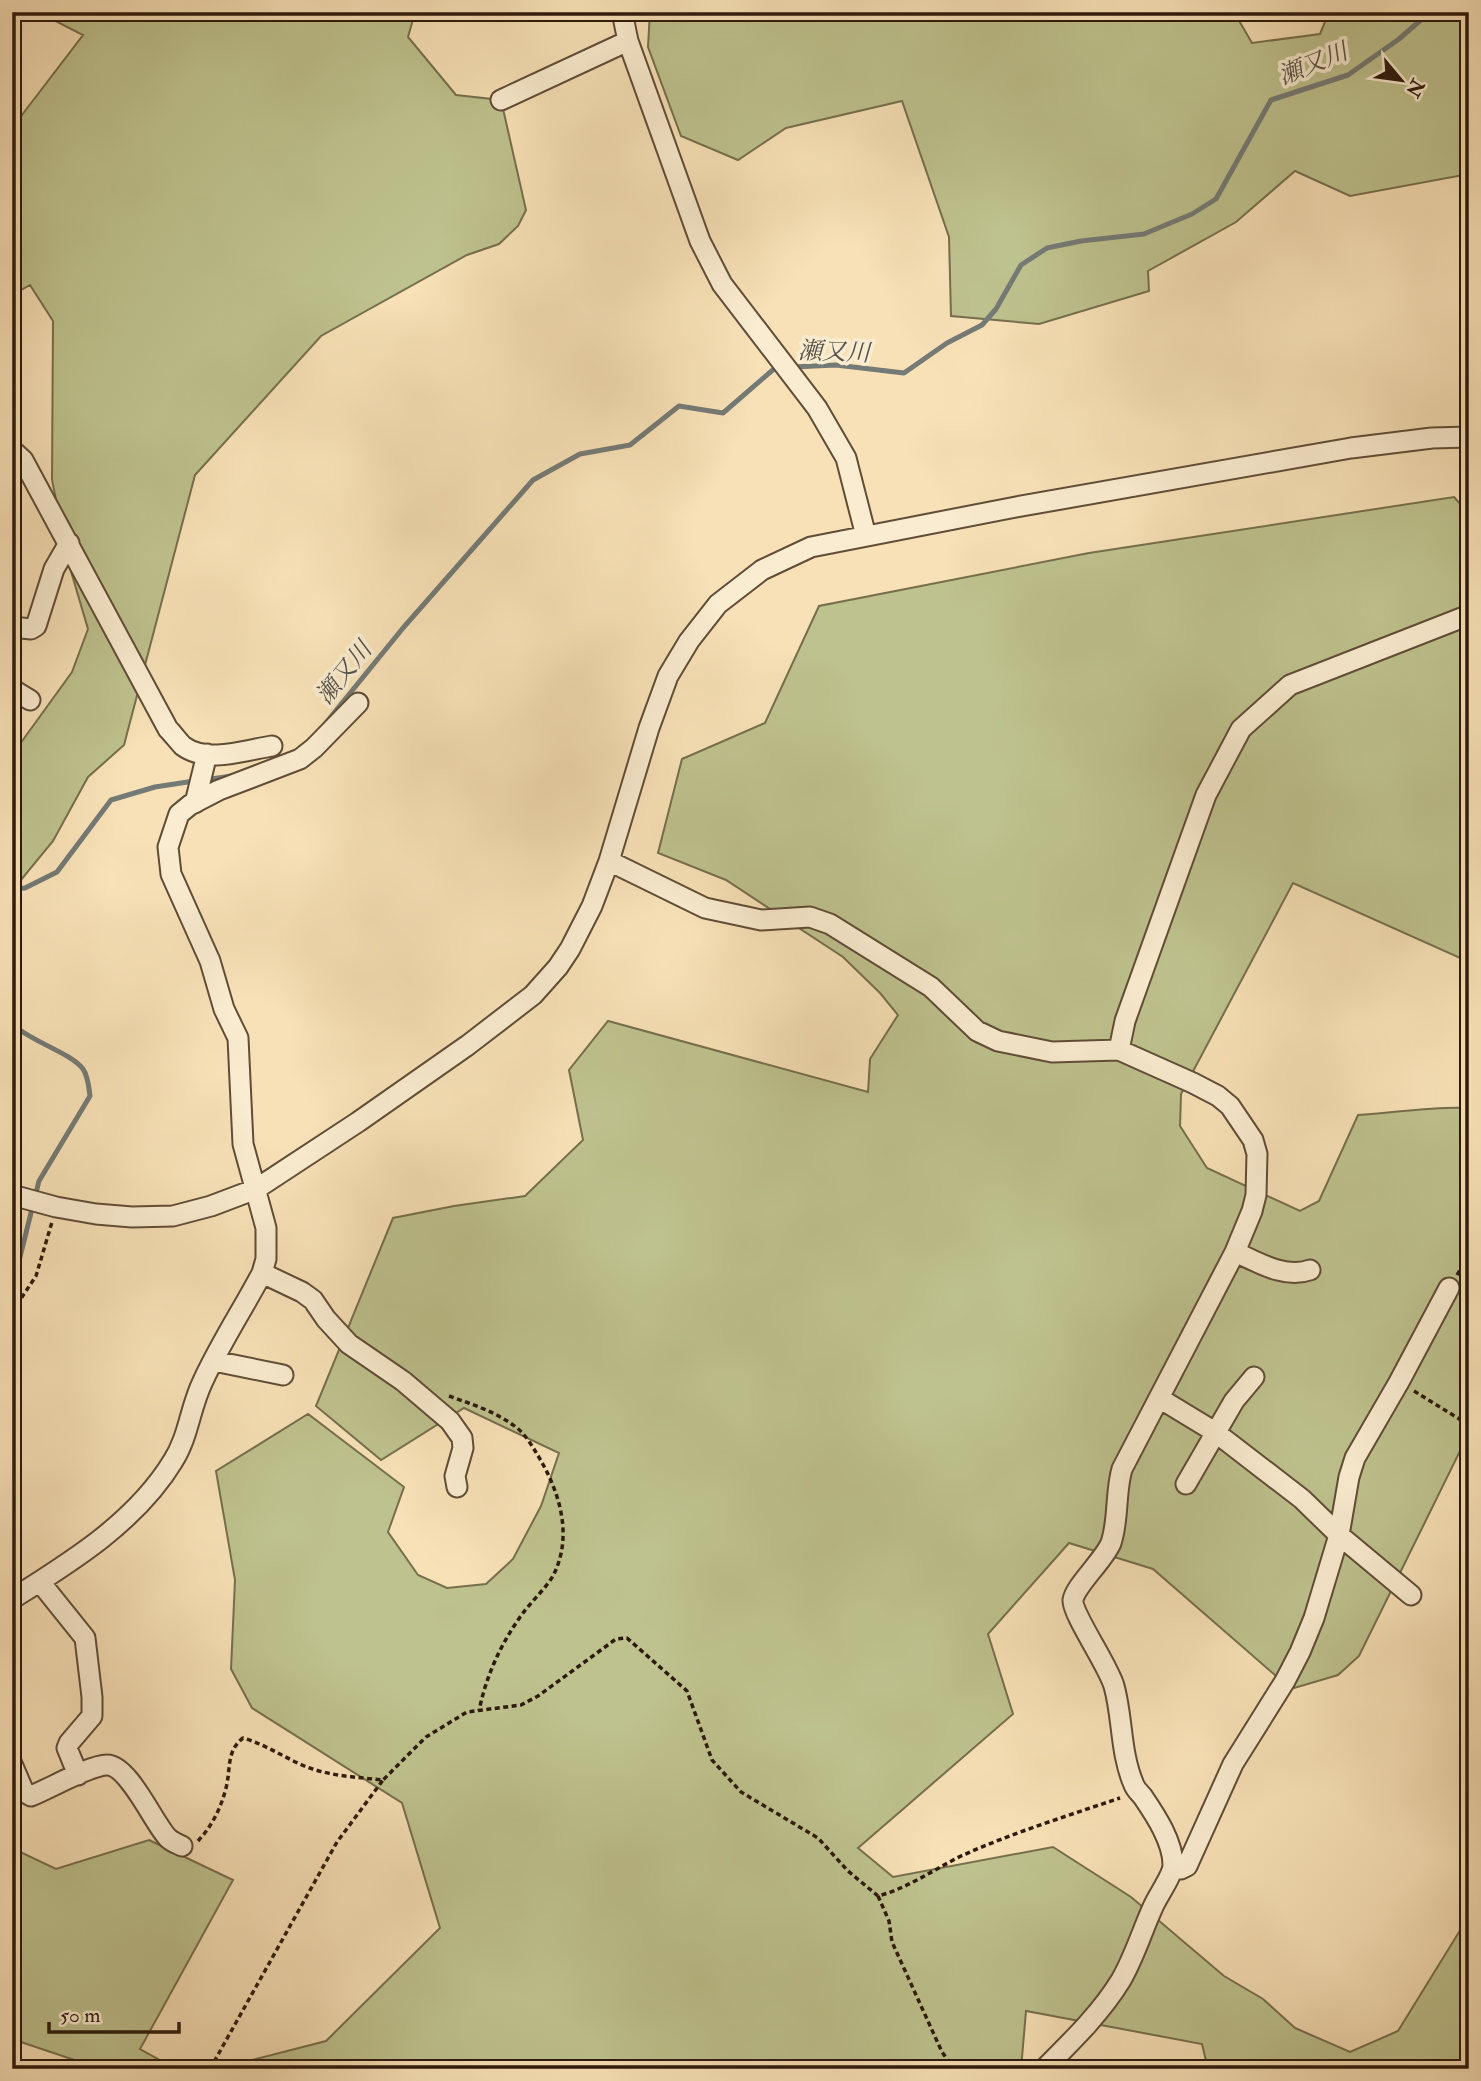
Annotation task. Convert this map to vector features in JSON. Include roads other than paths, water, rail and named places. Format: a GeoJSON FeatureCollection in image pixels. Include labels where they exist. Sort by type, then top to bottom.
{"type":"FeatureCollection","features":[{"type":"Feature","properties":{"kind":"street"},"geometry":{"type":"LineString","coordinates":[[622,12],[628,41],[700,241],[722,284],[817,408],[846,458],[866,536]]}},
{"type":"Feature","properties":{"kind":"street"},"geometry":{"type":"LineString","coordinates":[[501,100],[628,41]]}},
{"type":"Feature","properties":{"kind":"street"},"geometry":{"type":"LineString","coordinates":[[12,1195],[96,1214],[173,1216],[211,1206],[256,1189],[358,1122],[533,995],[570,949],[592,906],[668,676],[689,640],[718,604],[762,570],[811,547],[1016,507],[1351,448],[1432,438],[1469,437]]}},
{"type":"Feature","properties":{"kind":"street"},"geometry":{"type":"LineString","coordinates":[[12,450],[23,460],[168,729],[184,747],[207,754],[220,755],[272,746]]}},
{"type":"Feature","properties":{"kind":"street"},"geometry":{"type":"LineString","coordinates":[[12,627],[31,629],[36,626],[54,569],[69,543]]}},
{"type":"Feature","properties":{"kind":"street"},"geometry":{"type":"LineString","coordinates":[[1119,1049],[1125,1021],[1206,795],[1241,729],[1290,685],[1469,615]]}},
{"type":"Feature","properties":{"kind":"street"},"geometry":{"type":"LineString","coordinates":[[12,689],[30,700]]}},
{"type":"Feature","properties":{"kind":"street"},"geometry":{"type":"LineString","coordinates":[[12,1599],[108,1533],[138,1507],[175,1459],[186,1436],[202,1382],[262,1273],[266,1259],[266,1228],[243,1144],[238,1038],[224,1009],[210,961],[171,874],[168,847],[179,814],[219,790],[300,759],[358,703]]}},
{"type":"Feature","properties":{"kind":"street"},"geometry":{"type":"LineString","coordinates":[[195,803],[207,754]]}},
{"type":"Feature","properties":{"kind":"street"},"geometry":{"type":"LineString","coordinates":[[609,861],[705,908],[761,920],[810,917],[830,924],[931,987],[977,1031],[998,1041],[1052,1052],[1119,1049],[1218,1096],[1230,1106],[1253,1140],[1257,1154],[1256,1195],[1252,1212],[1122,1469],[1111,1543],[1101,1562],[1076,1591],[1073,1599],[1074,1609],[1105,1662],[1114,1686],[1124,1754],[1135,1787],[1169,1843],[1174,1867],[1121,1980],[1097,2012],[1044,2069]]}},
{"type":"Feature","properties":{"kind":"street"},"geometry":{"type":"LineString","coordinates":[[1234,1252],[1285,1273],[1299,1274],[1310,1270]]}},
{"type":"Feature","properties":{"kind":"street"},"geometry":{"type":"LineString","coordinates":[[262,1273],[313,1300],[349,1344],[403,1381],[450,1421],[462,1438],[463,1448],[455,1476],[457,1488]]}},
{"type":"Feature","properties":{"kind":"street"},"geometry":{"type":"LineString","coordinates":[[1174,1867],[1181,1869],[1187,1866],[1233,1764],[1300,1652],[1314,1618],[1339,1535],[1355,1458],[1449,1288]]}},
{"type":"Feature","properties":{"kind":"street"},"geometry":{"type":"LineString","coordinates":[[214,1361],[283,1375]]}},
{"type":"Feature","properties":{"kind":"street"},"geometry":{"type":"LineString","coordinates":[[1186,1484],[1234,1401],[1254,1377]]}},
{"type":"Feature","properties":{"kind":"street"},"geometry":{"type":"LineString","coordinates":[[1159,1398],[1215,1432],[1302,1499],[1339,1535],[1410,1595]]}},
{"type":"Feature","properties":{"kind":"street"},"geometry":{"type":"LineString","coordinates":[[40,1582],[85,1637],[92,1716],[67,1748],[78,1775]]}},
{"type":"Feature","properties":{"kind":"street"},"geometry":{"type":"LineString","coordinates":[[12,1764],[24,1791],[32,1796],[106,1765],[118,1769],[144,1799],[170,1840],[182,1846]]}},
{"type":"Feature","properties":{"kind":"waterway","name":"瀬又川"},"geometry":{"type":"LineString","coordinates":[[793,367],[836,365],[904,373],[947,343],[982,325],[996,309],[1021,265],[1047,248],[1144,234],[1192,214],[1216,199],[1271,100],[1348,75],[1399,39],[1430,12]]}},
{"type":"Feature","properties":{"kind":"waterway","name":"瀬又川"},"geometry":{"type":"LineString","coordinates":[[325,724],[403,628],[533,480],[580,454],[630,445],[679,406],[723,413],[775,368],[780,368]]}},
{"type":"Feature","properties":{"kind":"waterway","name":"瀬又川"},"geometry":{"type":"LineString","coordinates":[[204,780],[232,776]]}},
{"type":"Feature","properties":{"kind":"waterway","name":"瀬又川"},"geometry":{"type":"LineString","coordinates":[[12,889],[25,888],[57,872],[111,800],[155,787],[194,781]]}},
{"type":"Feature","properties":{"kind":"waterway"},"geometry":{"type":"LineString","coordinates":[[12,1024],[77,1063],[86,1075],[90,1096],[39,1181],[12,1289]]}}]}
